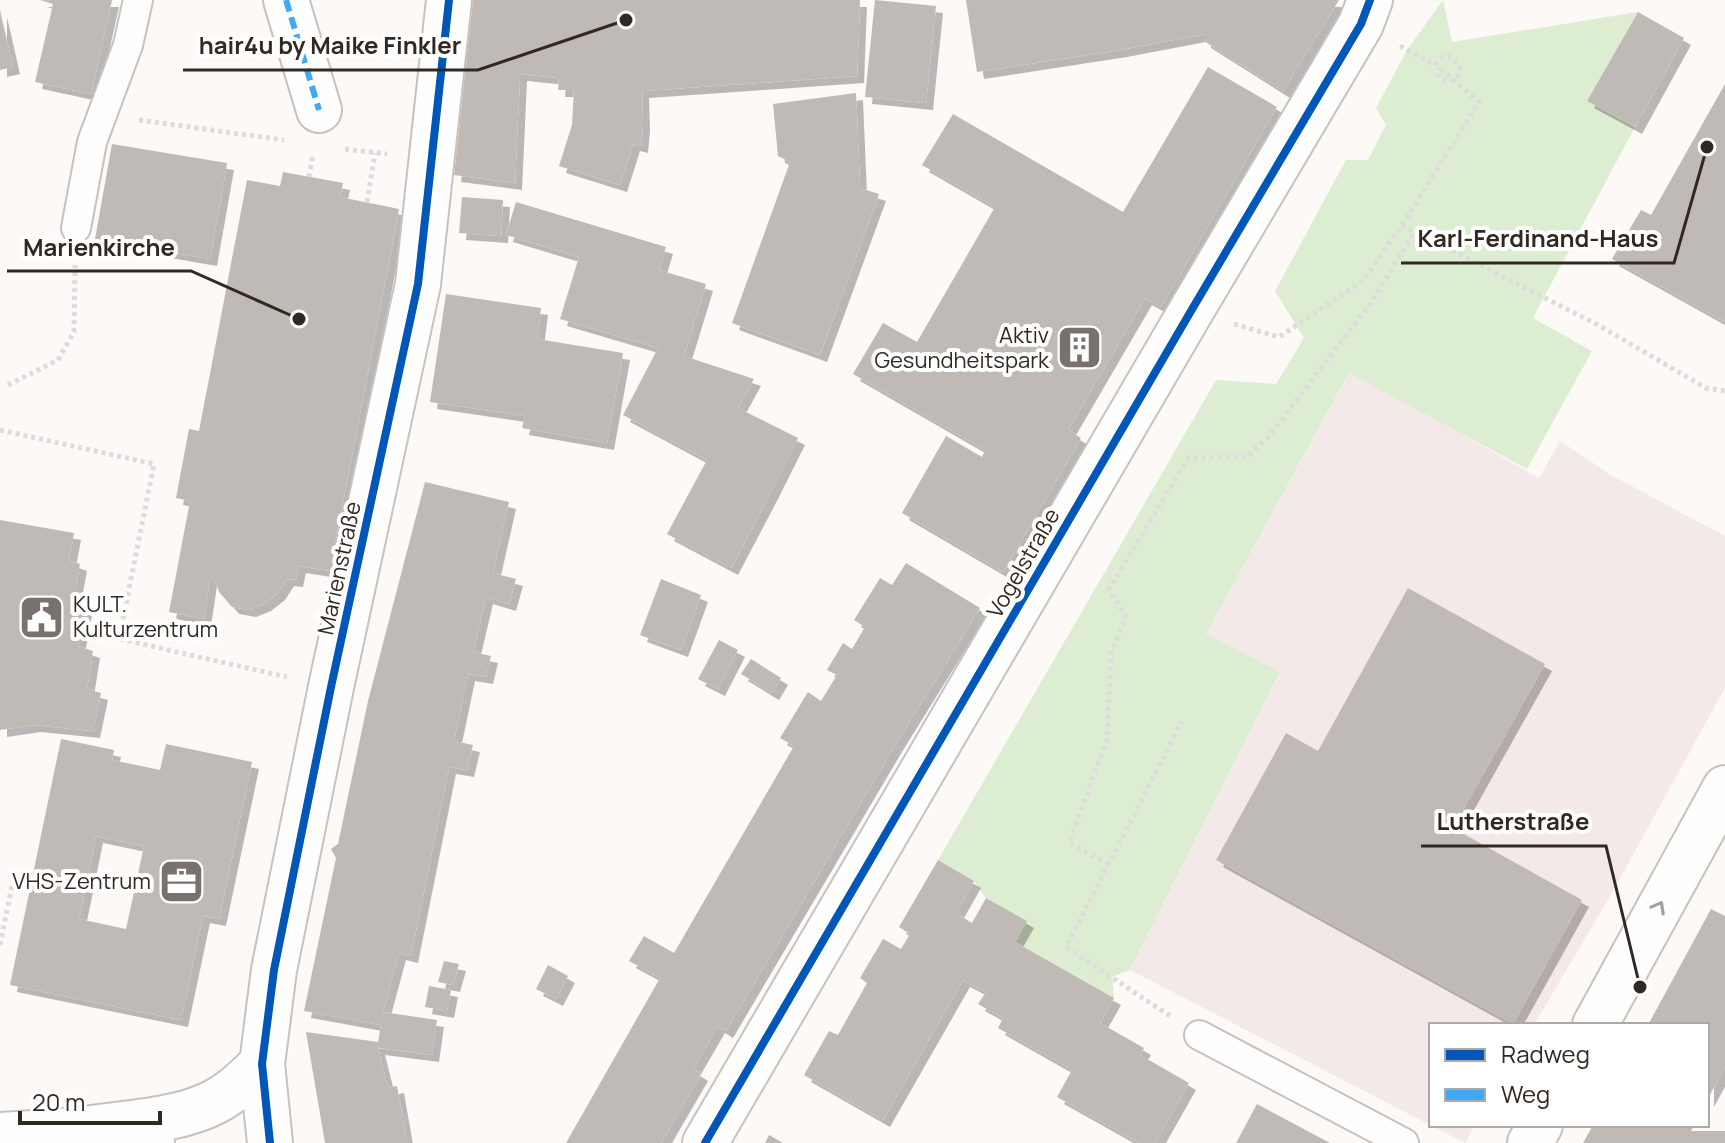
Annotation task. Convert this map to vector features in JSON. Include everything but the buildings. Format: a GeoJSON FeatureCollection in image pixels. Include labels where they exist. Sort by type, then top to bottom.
{"type":"FeatureCollection","features":[{"type":"Feature","properties":{"kind":"street"},"geometry":{"type":"LineString","coordinates":[[286,0],[319,110]]}},
{"type":"Feature","properties":{"kind":"street","name":"Marienstraße"},"geometry":{"type":"LineString","coordinates":[[270,1143],[262,1064],[274,970],[418,284],[449,0]]}},
{"type":"Feature","properties":{"kind":"street","name":"Vogelstraße"},"geometry":{"type":"LineString","coordinates":[[705,1143],[1361,24],[1370,0]]}},
{"type":"Feature","properties":{"kind":"street"},"geometry":{"type":"LineString","coordinates":[[1596,1023],[1710,850],[1725,788]]}},
{"type":"Feature","properties":{"kind":"street"},"geometry":{"type":"LineString","coordinates":[[0,1135],[81,1130],[198,1110],[228,1094],[262,1064]]}},
{"type":"Feature","properties":{"kind":"street"},"geometry":{"type":"LineString","coordinates":[[81,1130],[152,1143]]}},
{"type":"Feature","properties":{"kind":"lane"},"geometry":{"type":"LineString","coordinates":[[76,228],[92,142],[128,45],[138,0]]}},
{"type":"Feature","properties":{"kind":"lane"},"geometry":{"type":"LineString","coordinates":[[1199,1035],[1404,1143]]}},
{"type":"Feature","properties":{"kind":"path"},"geometry":{"type":"LineString","coordinates":[[1279,337],[1363,281],[1479,102],[1459,84],[1449,76],[1439,67],[1441,79],[1449,82],[1456,79],[1459,75],[1460,69],[1452,57],[1442,57],[1435,65]]}},
{"type":"Feature","properties":{"kind":"path"},"geometry":{"type":"LineString","coordinates":[[103,115],[286,140]]}},
{"type":"Feature","properties":{"kind":"path"},"geometry":{"type":"LineString","coordinates":[[338,148],[432,158]]}},
{"type":"Feature","properties":{"kind":"path"},"geometry":{"type":"LineString","coordinates":[[367,202],[375,153]]}},
{"type":"Feature","properties":{"kind":"path"},"geometry":{"type":"LineString","coordinates":[[1402,225],[1598,325],[1706,388],[1725,391]]}},
{"type":"Feature","properties":{"kind":"path"},"geometry":{"type":"LineString","coordinates":[[8,385],[58,360],[74,332],[76,228]]}},
{"type":"Feature","properties":{"kind":"path"},"geometry":{"type":"LineString","coordinates":[[1109,864],[1069,843],[1107,739],[1111,654],[1126,617],[1109,589],[1188,458],[1247,457],[1270,435],[1370,304],[1414,232]]}},
{"type":"Feature","properties":{"kind":"path"},"geometry":{"type":"LineString","coordinates":[[0,430],[154,464],[119,639]]}},
{"type":"Feature","properties":{"kind":"path"},"geometry":{"type":"LineString","coordinates":[[81,630],[331,687]]}},
{"type":"Feature","properties":{"kind":"path"},"geometry":{"type":"LineString","coordinates":[[1182,721],[1066,947],[1199,1035]]}},
{"type":"Feature","properties":{"kind":"path"},"geometry":{"type":"LineString","coordinates":[[0,945],[14,876]]}},
{"type":"Feature","properties":{"kind":"shaded area"},"geometry":{"type":"Polygon","coordinates":[[[1350,372],[1539,478],[1560,441],[1611,475],[1725,536],[1725,688],[1613,891],[1535,1023],[1429,1023],[1429,1124],[1130,970],[1280,673],[1206,634],[1350,372]]]}},
{"type":"Feature","properties":{"kind":"shaded area"},"geometry":{"type":"Polygon","coordinates":[[[1434,1127],[1474,1127],[1465,1143],[1434,1127]]]}},
{"type":"Feature","properties":{"kind":"green space"},"geometry":{"type":"Polygon","coordinates":[[[1443,0],[1452,42],[1638,12],[1587,101],[1635,127],[1533,318],[1592,351],[1527,469],[1349,373],[1206,634],[1280,672],[1130,970],[1112,977],[1114,998],[1015,942],[1027,921],[986,898],[974,881],[938,860],[1216,380],[1276,384],[1304,338],[1275,291],[1346,160],[1368,160],[1386,125],[1376,108],[1407,50],[1443,0]]]}},
{"type":"Feature","properties":{"kind":"marked path"},"geometry":{"type":"LineString","coordinates":[[286,0],[319,110]]}},
{"type":"Feature","properties":{"kind":"cycle path"},"geometry":{"type":"LineString","coordinates":[[270,1143],[262,1064],[274,970],[418,284],[449,0]]}},
{"type":"Feature","properties":{"kind":"cycle path"},"geometry":{"type":"LineString","coordinates":[[705,1143],[1361,24],[1370,0]]}},
{"type":"Feature","properties":{"kind":"place","name":"hair4u by Maike Finkler"},"geometry":{"type":"Point","coordinates":[626,20]}},
{"type":"Feature","properties":{"kind":"place","name":"Karl-Ferdinand-Haus"},"geometry":{"type":"Point","coordinates":[1707,147]}},
{"type":"Feature","properties":{"kind":"place","name":"Marienkirche"},"geometry":{"type":"Point","coordinates":[299,319]}},
{"type":"Feature","properties":{"kind":"place","name":"Aktiv Gesundheitspark"},"geometry":{"type":"Point","coordinates":[1080,348]}},
{"type":"Feature","properties":{"kind":"place","name":"KULT. Kulturzentrum"},"geometry":{"type":"Point","coordinates":[42,617]}},
{"type":"Feature","properties":{"kind":"place","name":"VHS-Zentrum"},"geometry":{"type":"Point","coordinates":[182,881]}},
{"type":"Feature","properties":{"kind":"place","name":"Lutherstraße"},"geometry":{"type":"Point","coordinates":[1640,987]}}]}
